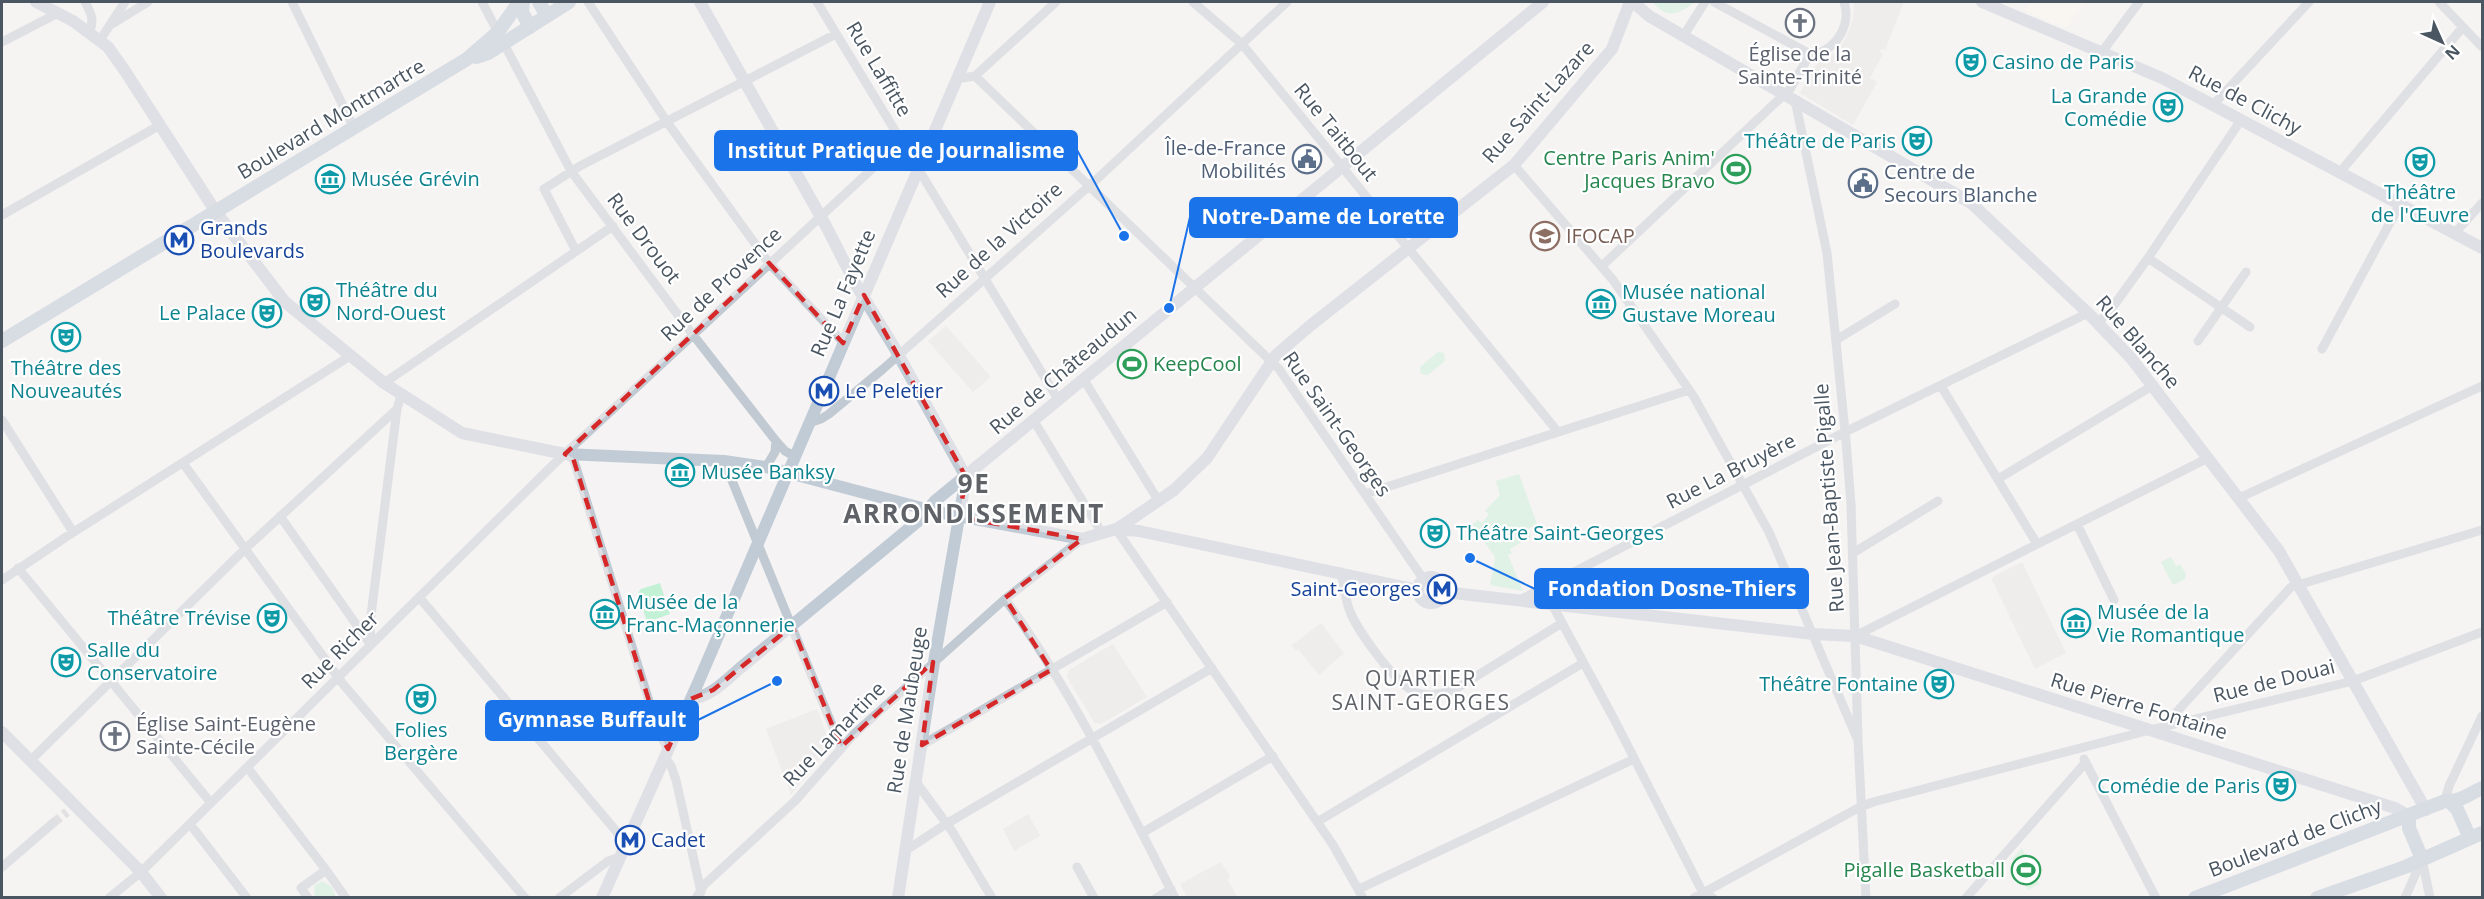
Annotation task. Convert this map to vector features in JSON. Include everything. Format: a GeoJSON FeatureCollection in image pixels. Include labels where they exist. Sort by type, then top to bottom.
{"type":"FeatureCollection","features":[{"type":"Feature","properties":{"kind":"main road"},"geometry":{"type":"LineString","coordinates":[[501,37],[521,2]]}},
{"type":"Feature","properties":{"kind":"main road"},"geometry":{"type":"LineString","coordinates":[[521,2],[522,12],[530,27]]}},
{"type":"Feature","properties":{"kind":"main road"},"geometry":{"type":"LineString","coordinates":[[539,2],[547,16]]}},
{"type":"Feature","properties":{"kind":"main road","name":"Boulevard Montmartre"},"geometry":{"type":"LineString","coordinates":[[2,341],[467,59],[488,53],[501,37],[530,27],[569,2]]}},
{"type":"Feature","properties":{"kind":"main road"},"geometry":{"type":"LineString","coordinates":[[2317,897],[2368,881],[2476,836],[2457,809],[2448,801],[2482,788]]}},
{"type":"Feature","properties":{"kind":"main road","name":"Boulevard de Clichy"},"geometry":{"type":"LineString","coordinates":[[2195,897],[2448,801]]}},
{"type":"Feature","properties":{"kind":"main road"},"geometry":{"type":"LineString","coordinates":[[2409,816],[2409,828],[2422,858]]}},
{"type":"Feature","properties":{"kind":"street"},"geometry":{"type":"LineString","coordinates":[[36,2],[58,13],[108,47],[216,212],[285,302],[384,383],[467,435],[565,454],[724,461],[765,467],[928,510],[958,523],[1082,539],[1116,529],[1138,531],[1341,572],[1421,585],[1433,578],[1439,580],[1444,592],[1440,599],[1431,604],[1423,601],[1421,585]]}},
{"type":"Feature","properties":{"kind":"street"},"geometry":{"type":"LineString","coordinates":[[85,2],[92,15],[92,26],[89,33]]}},
{"type":"Feature","properties":{"kind":"street"},"geometry":{"type":"LineString","coordinates":[[100,40],[125,2]]}},
{"type":"Feature","properties":{"kind":"street"},"geometry":{"type":"LineString","coordinates":[[111,24],[148,2]]}},
{"type":"Feature","properties":{"kind":"street"},"geometry":{"type":"LineString","coordinates":[[292,2],[354,128]]}},
{"type":"Feature","properties":{"kind":"street","name":"Rue Drouot"},"geometry":{"type":"LineString","coordinates":[[482,2],[571,171],[776,441],[785,451],[794,456]]}},
{"type":"Feature","properties":{"kind":"street"},"geometry":{"type":"LineString","coordinates":[[588,2],[667,122],[769,263],[843,342]]}},
{"type":"Feature","properties":{"kind":"street"},"geometry":{"type":"LineString","coordinates":[[700,2],[821,216],[856,285],[864,295],[966,477]]}},
{"type":"Feature","properties":{"kind":"street","name":"Rue Laffitte"},"geometry":{"type":"LineString","coordinates":[[817,2],[1059,401]]}},
{"type":"Feature","properties":{"kind":"street","name":"Rue La Fayette"},"geometry":{"type":"LineString","coordinates":[[603,897],[691,699],[990,2]]}},
{"type":"Feature","properties":{"kind":"street"},"geometry":{"type":"LineString","coordinates":[[956,79],[975,76],[1056,2]]}},
{"type":"Feature","properties":{"kind":"street","name":"Rue Taitbout"},"geometry":{"type":"LineString","coordinates":[[1193,2],[1242,44],[1558,432]]}},
{"type":"Feature","properties":{"kind":"street","name":"Rue de la Victoire"},"geometry":{"type":"LineString","coordinates":[[809,423],[830,414],[898,355],[1088,186],[1287,2]]}},
{"type":"Feature","properties":{"kind":"street","name":"Rue de Châteaudun"},"geometry":{"type":"LineString","coordinates":[[691,699],[702,697],[713,690],[788,622],[917,522],[935,501],[1544,2]]}},
{"type":"Feature","properties":{"kind":"street","name":"Rue Blanche"},"geometry":{"type":"LineString","coordinates":[[1631,2],[1649,16],[1971,203],[2088,314],[2131,358],[2279,551],[2426,810]]}},
{"type":"Feature","properties":{"kind":"street","name":"Rue Saint-Lazare"},"geometry":{"type":"LineString","coordinates":[[1116,529],[1186,480],[1207,458],[1271,362],[1311,325],[1514,165],[1612,49],[1631,2]]}},
{"type":"Feature","properties":{"kind":"street"},"geometry":{"type":"LineString","coordinates":[[1684,35],[1705,2]]}},
{"type":"Feature","properties":{"kind":"street"},"geometry":{"type":"LineString","coordinates":[[1714,2],[1810,54],[1823,52],[1839,37],[1845,21],[1844,2]]}},
{"type":"Feature","properties":{"kind":"street","name":"Rue de Clichy"},"geometry":{"type":"LineString","coordinates":[[1982,2],[2162,78],[2482,248]]}},
{"type":"Feature","properties":{"kind":"street"},"geometry":{"type":"LineString","coordinates":[[2102,52],[2139,2]]}},
{"type":"Feature","properties":{"kind":"street"},"geometry":{"type":"LineString","coordinates":[[2213,105],[2309,2]]}},
{"type":"Feature","properties":{"kind":"street"},"geometry":{"type":"LineString","coordinates":[[2439,2],[2482,47]]}},
{"type":"Feature","properties":{"kind":"street"},"geometry":{"type":"LineString","coordinates":[[2,42],[58,13]]}},
{"type":"Feature","properties":{"kind":"street"},"geometry":{"type":"LineString","coordinates":[[2340,172],[2463,27]]}},
{"type":"Feature","properties":{"kind":"street"},"geometry":{"type":"LineString","coordinates":[[576,250],[544,189],[571,171],[746,83],[836,34]]}},
{"type":"Feature","properties":{"kind":"street"},"geometry":{"type":"LineString","coordinates":[[1602,266],[1790,97],[1810,54]]}},
{"type":"Feature","properties":{"kind":"street","name":"Rue Saint-Georges"},"geometry":{"type":"LineString","coordinates":[[975,76],[1193,289],[1279,369],[1365,494],[1421,585]]}},
{"type":"Feature","properties":{"kind":"street","name":"Rue Jean-Baptiste Pigalle"},"geometry":{"type":"LineString","coordinates":[[1790,97],[1827,253],[1845,432],[1853,553],[1860,807],[1866,897]]}},
{"type":"Feature","properties":{"kind":"street"},"geometry":{"type":"LineString","coordinates":[[2097,324],[2112,308],[2148,258],[2241,120]]}},
{"type":"Feature","properties":{"kind":"street"},"geometry":{"type":"LineString","coordinates":[[2,215],[160,125]]}},
{"type":"Feature","properties":{"kind":"street","name":"Rue de Provence"},"geometry":{"type":"LineString","coordinates":[[565,454],[902,142]]}},
{"type":"Feature","properties":{"kind":"street"},"geometry":{"type":"LineString","coordinates":[[1514,165],[1602,266],[1689,390],[1769,532],[1858,740]]}},
{"type":"Feature","properties":{"kind":"street"},"geometry":{"type":"LineString","coordinates":[[2454,234],[2482,203]]}},
{"type":"Feature","properties":{"kind":"street"},"geometry":{"type":"LineString","coordinates":[[2322,349],[2400,204]]}},
{"type":"Feature","properties":{"kind":"street"},"geometry":{"type":"LineString","coordinates":[[384,383],[613,226]]}},
{"type":"Feature","properties":{"kind":"street"},"geometry":{"type":"LineString","coordinates":[[2148,258],[2250,327]]}},
{"type":"Feature","properties":{"kind":"street"},"geometry":{"type":"LineString","coordinates":[[2199,341],[2246,272]]}},
{"type":"Feature","properties":{"kind":"street"},"geometry":{"type":"LineString","coordinates":[[1836,340],[1895,304]]}},
{"type":"Feature","properties":{"kind":"street","name":"Rue La Bruyère"},"geometry":{"type":"LineString","coordinates":[[1520,600],[1845,432],[2088,314]]}},
{"type":"Feature","properties":{"kind":"street"},"geometry":{"type":"LineString","coordinates":[[2,580],[350,356]]}},
{"type":"Feature","properties":{"kind":"street"},"geometry":{"type":"LineString","coordinates":[[1084,380],[1158,500]]}},
{"type":"Feature","properties":{"kind":"street"},"geometry":{"type":"LineString","coordinates":[[1941,386],[2037,544]]}},
{"type":"Feature","properties":{"kind":"street"},"geometry":{"type":"LineString","coordinates":[[1998,479],[2152,386]]}},
{"type":"Feature","properties":{"kind":"street"},"geometry":{"type":"LineString","coordinates":[[2239,498],[2482,386]]}},
{"type":"Feature","properties":{"kind":"street"},"geometry":{"type":"LineString","coordinates":[[1365,494],[1689,390]]}},
{"type":"Feature","properties":{"kind":"street"},"geometry":{"type":"LineString","coordinates":[[371,645],[370,623],[397,409],[401,394]]}},
{"type":"Feature","properties":{"kind":"street"},"geometry":{"type":"LineString","coordinates":[[30,761],[245,549],[397,409]]}},
{"type":"Feature","properties":{"kind":"street"},"geometry":{"type":"LineString","coordinates":[[2,420],[74,532]]}},
{"type":"Feature","properties":{"kind":"street"},"geometry":{"type":"LineString","coordinates":[[1034,421],[1102,533]]}},
{"type":"Feature","properties":{"kind":"street"},"geometry":{"type":"LineString","coordinates":[[765,467],[775,452],[776,441]]}},
{"type":"Feature","properties":{"kind":"street"},"geometry":{"type":"LineString","coordinates":[[565,454],[573,459],[576,467],[659,733],[672,766],[700,895]]}},
{"type":"Feature","properties":{"kind":"street","name":"Rue Richer"},"geometry":{"type":"LineString","coordinates":[[109,897],[141,873],[565,454]]}},
{"type":"Feature","properties":{"kind":"street"},"geometry":{"type":"LineString","coordinates":[[1855,636],[2208,458]]}},
{"type":"Feature","properties":{"kind":"street"},"geometry":{"type":"LineString","coordinates":[[724,461],[841,747]]}},
{"type":"Feature","properties":{"kind":"street"},"geometry":{"type":"LineString","coordinates":[[183,464],[338,678],[525,897]]}},
{"type":"Feature","properties":{"kind":"street","name":"Rue de Maubeuge"},"geometry":{"type":"LineString","coordinates":[[898,897],[934,662],[966,477]]}},
{"type":"Feature","properties":{"kind":"street"},"geometry":{"type":"LineString","coordinates":[[1853,553],[1938,501]]}},
{"type":"Feature","properties":{"kind":"street"},"geometry":{"type":"LineString","coordinates":[[280,516],[371,645]]}},
{"type":"Feature","properties":{"kind":"street"},"geometry":{"type":"LineString","coordinates":[[2077,524],[2114,600]]}},
{"type":"Feature","properties":{"kind":"street"},"geometry":{"type":"LineString","coordinates":[[1116,529],[1273,756],[1361,893],[1634,759]]}},
{"type":"Feature","properties":{"kind":"street"},"geometry":{"type":"LineString","coordinates":[[2156,729],[2291,587],[2482,530]]}},
{"type":"Feature","properties":{"kind":"street","name":"Rue Lamartine"},"geometry":{"type":"LineString","coordinates":[[700,895],[795,801],[841,747],[1005,599],[1082,539]]}},
{"type":"Feature","properties":{"kind":"street"},"geometry":{"type":"LineString","coordinates":[[18,568],[211,803]]}},
{"type":"Feature","properties":{"kind":"street"},"geometry":{"type":"LineString","coordinates":[[1341,572],[1348,608],[1362,634],[1401,683],[1417,693],[1438,695],[1454,690],[1562,623]]}},
{"type":"Feature","properties":{"kind":"street"},"geometry":{"type":"LineString","coordinates":[[1550,585],[1548,595],[1553,606],[1634,759],[1699,895],[1713,897]]}},
{"type":"Feature","properties":{"kind":"street","name":"Rue Pierre Fontaine"},"geometry":{"type":"LineString","coordinates":[[1444,592],[1813,634],[1855,636],[2156,729],[2385,805],[2409,816]]}},
{"type":"Feature","properties":{"kind":"street"},"geometry":{"type":"LineString","coordinates":[[419,597],[627,844]]}},
{"type":"Feature","properties":{"kind":"street"},"geometry":{"type":"LineString","coordinates":[[1005,599],[1051,670],[1092,740],[1173,893],[1156,897]]}},
{"type":"Feature","properties":{"kind":"street"},"geometry":{"type":"LineString","coordinates":[[922,745],[1167,602]]}},
{"type":"Feature","properties":{"kind":"street","name":"Rue de Douai"},"geometry":{"type":"LineString","coordinates":[[1699,895],[1860,807],[2156,729],[2353,681],[2482,632]]}},
{"type":"Feature","properties":{"kind":"street"},"geometry":{"type":"LineString","coordinates":[[1317,822],[1583,663]]}},
{"type":"Feature","properties":{"kind":"street"},"geometry":{"type":"LineString","coordinates":[[905,851],[946,824],[1212,668]]}},
{"type":"Feature","properties":{"kind":"street"},"geometry":{"type":"LineString","coordinates":[[2448,801],[2449,786],[2482,717]]}},
{"type":"Feature","properties":{"kind":"street"},"geometry":{"type":"LineString","coordinates":[[2,732],[71,808],[141,873],[161,897]]}},
{"type":"Feature","properties":{"kind":"street"},"geometry":{"type":"LineString","coordinates":[[2080,749],[2156,897]]}},
{"type":"Feature","properties":{"kind":"street"},"geometry":{"type":"LineString","coordinates":[[1142,833],[1273,756]]}},
{"type":"Feature","properties":{"kind":"street"},"geometry":{"type":"LineString","coordinates":[[1966,897],[2086,762]]}},
{"type":"Feature","properties":{"kind":"street"},"geometry":{"type":"LineString","coordinates":[[247,767],[346,897]]}},
{"type":"Feature","properties":{"kind":"street"},"geometry":{"type":"LineString","coordinates":[[916,782],[946,824],[992,897]]}},
{"type":"Feature","properties":{"kind":"street"},"geometry":{"type":"LineString","coordinates":[[2,867],[53,823]]}},
{"type":"Feature","properties":{"kind":"street"},"geometry":{"type":"LineString","coordinates":[[190,825],[247,897]]}},
{"type":"Feature","properties":{"kind":"street"},"geometry":{"type":"LineString","coordinates":[[560,897],[608,861],[620,857]]}},
{"type":"Feature","properties":{"kind":"street"},"geometry":{"type":"LineString","coordinates":[[2405,897],[2422,858]]}},
{"type":"Feature","properties":{"kind":"street"},"geometry":{"type":"LineString","coordinates":[[2422,858],[2430,897]]}},
{"type":"Feature","properties":{"kind":"street"},"geometry":{"type":"LineString","coordinates":[[1077,867],[1094,897]]}},
{"type":"Feature","properties":{"kind":"street"},"geometry":{"type":"LineString","coordinates":[[308,897],[301,888],[326,870]]}},
{"type":"Feature","properties":{"kind":"highlighted area"},"geometry":{"type":"Polygon","coordinates":[[[769,263],[843,343],[864,295],[966,477],[959,517],[1082,539],[1005,598],[1051,670],[922,745],[933,662],[841,747],[792,626],[713,690],[691,699],[668,749],[659,733],[573,458],[565,454],[769,263]]]}},
{"type":"Feature","properties":{"kind":"shaded area"},"geometry":{"type":"Polygon","coordinates":[[[1854,2],[1904,2],[1885,50],[1881,49],[1880,52],[1883,54],[1870,78],[1877,82],[1853,125],[1800,93],[1815,65],[1834,54],[1846,38],[1853,19],[1854,2]]]}},
{"type":"Feature","properties":{"kind":"shaded area"},"geometry":{"type":"Polygon","coordinates":[[[2032,2],[2085,2],[2066,28],[2025,11],[2032,2]]]}},
{"type":"Feature","properties":{"kind":"shaded area"},"geometry":{"type":"Polygon","coordinates":[[[946,326],[991,377],[973,392],[928,341],[946,326]]]}},
{"type":"Feature","properties":{"kind":"shaded area"},"geometry":{"type":"Polygon","coordinates":[[[2022,562],[2066,653],[2035,669],[1991,578],[2022,562]]]}},
{"type":"Feature","properties":{"kind":"shaded area"},"geometry":{"type":"Polygon","coordinates":[[[1321,623],[1344,653],[1319,675],[1292,645],[1321,623]]]}},
{"type":"Feature","properties":{"kind":"shaded area"},"geometry":{"type":"Polygon","coordinates":[[[1113,644],[1147,697],[1101,724],[1094,722],[1067,677],[1069,670],[1113,644]]]}},
{"type":"Feature","properties":{"kind":"shaded area"},"geometry":{"type":"Polygon","coordinates":[[[817,709],[831,745],[791,795],[766,729],[817,709]]]}},
{"type":"Feature","properties":{"kind":"shaded area"},"geometry":{"type":"Polygon","coordinates":[[[1028,814],[1040,836],[1014,851],[1003,829],[1028,814]]]}},
{"type":"Feature","properties":{"kind":"shaded area"},"geometry":{"type":"Polygon","coordinates":[[[1221,862],[1230,876],[1228,880],[1237,897],[1187,897],[1180,884],[1221,862]]]}},
{"type":"Feature","properties":{"kind":"green space"},"geometry":{"type":"Polygon","coordinates":[[[1653,2],[1694,2],[1683,10],[1668,13],[1653,2]]]}},
{"type":"Feature","properties":{"kind":"green space"},"geometry":{"type":"Polygon","coordinates":[[[1438,352],[1444,353],[1445,361],[1428,375],[1421,374],[1420,367],[1438,352]]]}},
{"type":"Feature","properties":{"kind":"green space"},"geometry":{"type":"Polygon","coordinates":[[[1519,474],[1537,524],[1528,529],[1531,537],[1510,549],[1512,553],[1508,555],[1523,591],[1490,585],[1494,555],[1479,535],[1468,528],[1478,520],[1482,523],[1489,514],[1485,511],[1500,495],[1496,481],[1519,474]]]}},
{"type":"Feature","properties":{"kind":"green space"},"geometry":{"type":"Polygon","coordinates":[[[2171,557],[2176,566],[2180,564],[2186,574],[2185,579],[2173,585],[2161,562],[2171,557]]]}},
{"type":"Feature","properties":{"kind":"green space"},"geometry":{"type":"Polygon","coordinates":[[[660,583],[670,614],[647,622],[638,593],[641,589],[660,583]]]}},
{"type":"Feature","properties":{"kind":"green space","name":"Pigalle Basketball"},"geometry":{"type":"Polygon","coordinates":[[[2022,848],[2039,884],[2028,890],[2012,859],[2022,848]]]}},
{"type":"Feature","properties":{"kind":"green space"},"geometry":{"type":"Polygon","coordinates":[[[322,881],[332,887],[336,897],[315,897],[314,886],[322,881]]]}},
{"type":"Feature","properties":{"kind":"tunnel"},"geometry":{"type":"LineString","coordinates":[[53,823],[67,812]]}},
{"type":"Feature","properties":{"kind":"place","name":"Église de la Sainte-Trinité"},"geometry":{"type":"Point","coordinates":[1800,23]}},
{"type":"Feature","properties":{"kind":"place","name":"Casino de Paris"},"geometry":{"type":"Point","coordinates":[1971,62]}},
{"type":"Feature","properties":{"kind":"place","name":"La Grande Comédie"},"geometry":{"type":"Point","coordinates":[2168,107]}},
{"type":"Feature","properties":{"kind":"place","name":"Théâtre de Paris"},"geometry":{"type":"Point","coordinates":[1917,141]}},
{"type":"Feature","properties":{"kind":"place","name":"Île-de-France Mobilités"},"geometry":{"type":"Point","coordinates":[1307,159]}},
{"type":"Feature","properties":{"kind":"place","name":"Théâtre de l'Œuvre"},"geometry":{"type":"Point","coordinates":[2420,162]}},
{"type":"Feature","properties":{"kind":"place","name":"Centre Paris Anim' Jacques Bravo"},"geometry":{"type":"Point","coordinates":[1736,169]}},
{"type":"Feature","properties":{"kind":"place","name":"Musée Grévin"},"geometry":{"type":"Point","coordinates":[330,179]}},
{"type":"Feature","properties":{"kind":"place","name":"Centre de Secours Blanche"},"geometry":{"type":"Point","coordinates":[1863,183]}},
{"type":"Feature","properties":{"kind":"place","name":"Institut Pratique de Journalisme"},"geometry":{"type":"Point","coordinates":[1124,236]}},
{"type":"Feature","properties":{"kind":"place","name":"IFOCAP"},"geometry":{"type":"Point","coordinates":[1545,236]}},
{"type":"Feature","properties":{"kind":"place","name":"Grands Boulevards"},"geometry":{"type":"Point","coordinates":[179,240]}},
{"type":"Feature","properties":{"kind":"place","name":"Théâtre du Nord-Ouest"},"geometry":{"type":"Point","coordinates":[315,302]}},
{"type":"Feature","properties":{"kind":"place","name":"Musée national Gustave Moreau"},"geometry":{"type":"Point","coordinates":[1601,304]}},
{"type":"Feature","properties":{"kind":"place","name":"Notre-Dame de Lorette"},"geometry":{"type":"Point","coordinates":[1169,308]}},
{"type":"Feature","properties":{"kind":"place","name":"Le Palace"},"geometry":{"type":"Point","coordinates":[267,313]}},
{"type":"Feature","properties":{"kind":"place","name":"Théâtre des Nouveautés"},"geometry":{"type":"Point","coordinates":[66,337]}},
{"type":"Feature","properties":{"kind":"place","name":"KeepCool"},"geometry":{"type":"Point","coordinates":[1132,364]}},
{"type":"Feature","properties":{"kind":"place","name":"Le Peletier"},"geometry":{"type":"Point","coordinates":[824,391]}},
{"type":"Feature","properties":{"kind":"place","name":"Musée Banksy"},"geometry":{"type":"Point","coordinates":[680,472]}},
{"type":"Feature","properties":{"kind":"place","name":"Théâtre Saint-Georges"},"geometry":{"type":"Point","coordinates":[1435,533]}},
{"type":"Feature","properties":{"kind":"place","name":"Fondation Dosne-Thiers"},"geometry":{"type":"Point","coordinates":[1470,558]}},
{"type":"Feature","properties":{"kind":"place","name":"Saint-Georges"},"geometry":{"type":"Point","coordinates":[1442,589]}},
{"type":"Feature","properties":{"kind":"place","name":"Musée de la Franc-Maçonnerie"},"geometry":{"type":"Point","coordinates":[605,614]}},
{"type":"Feature","properties":{"kind":"place","name":"Théâtre Trévise"},"geometry":{"type":"Point","coordinates":[272,618]}},
{"type":"Feature","properties":{"kind":"place","name":"Musée de la Vie Romantique"},"geometry":{"type":"Point","coordinates":[2076,623]}},
{"type":"Feature","properties":{"kind":"place","name":"Salle du Conservatoire"},"geometry":{"type":"Point","coordinates":[66,662]}},
{"type":"Feature","properties":{"kind":"place","name":"Gymnase Buffault"},"geometry":{"type":"Point","coordinates":[777,681]}},
{"type":"Feature","properties":{"kind":"place","name":"Théâtre Fontaine"},"geometry":{"type":"Point","coordinates":[1939,684]}},
{"type":"Feature","properties":{"kind":"place","name":"Folies Bergère"},"geometry":{"type":"Point","coordinates":[421,699]}},
{"type":"Feature","properties":{"kind":"place","name":"Église Saint-Eugène Sainte-Cécile"},"geometry":{"type":"Point","coordinates":[115,736]}},
{"type":"Feature","properties":{"kind":"place","name":"Comédie de Paris"},"geometry":{"type":"Point","coordinates":[2281,786]}},
{"type":"Feature","properties":{"kind":"place","name":"Cadet"},"geometry":{"type":"Point","coordinates":[630,840]}},
{"type":"Feature","properties":{"kind":"place","name":"Pigalle Basketball"},"geometry":{"type":"Point","coordinates":[2026,870]}},
{"type":"Feature","properties":{"kind":"district","name":"9E ARRONDISSEMENT"},"geometry":{"type":"Point","coordinates":[974,499]}},
{"type":"Feature","properties":{"kind":"district","name":"QUARTIER SAINT-GEORGES"},"geometry":{"type":"Point","coordinates":[1421,691]}}]}
